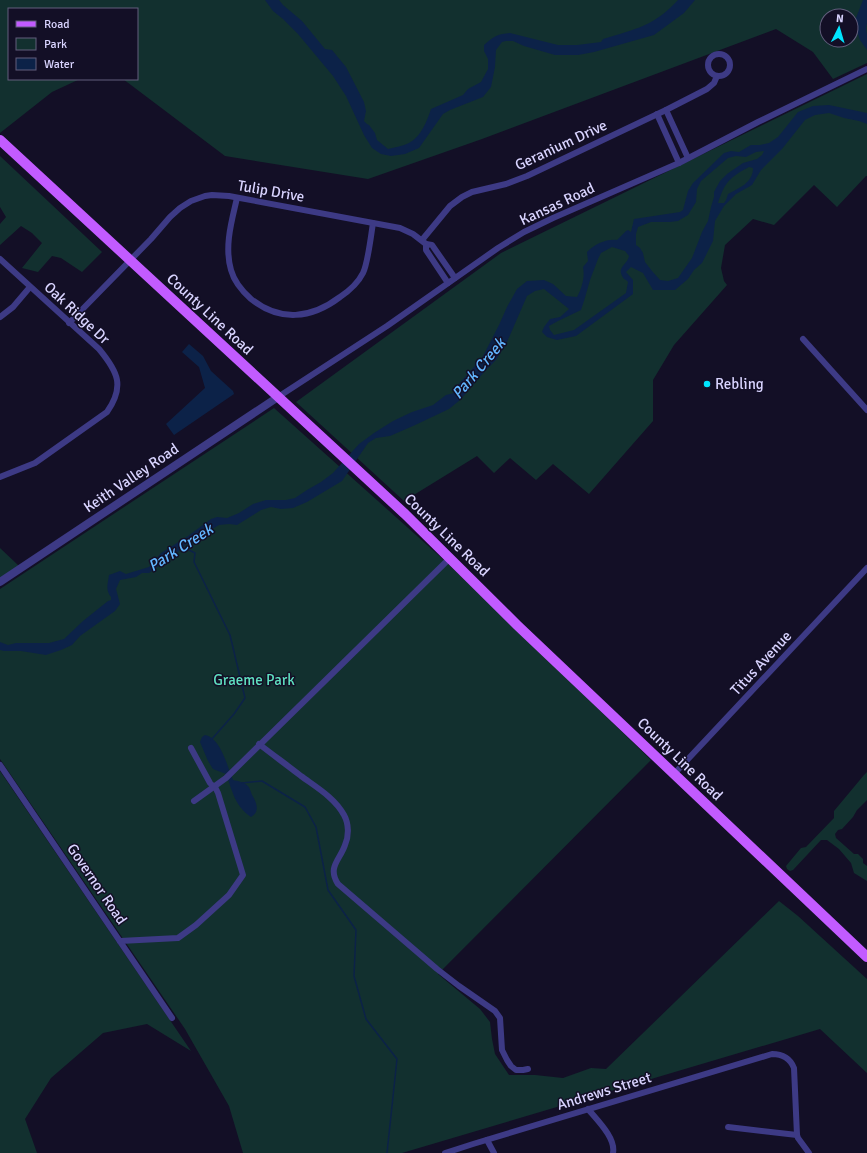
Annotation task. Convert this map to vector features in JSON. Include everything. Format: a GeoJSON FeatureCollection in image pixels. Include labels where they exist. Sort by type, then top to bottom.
{"type":"FeatureCollection","features":[{"type":"Feature","properties":{"kind":"main road","name":"County Line Road"},"geometry":{"type":"LineString","coordinates":[[0,140],[354,467],[867,957]]}},
{"type":"Feature","properties":{"kind":"street","name":"Kansas Road"},"geometry":{"type":"LineString","coordinates":[[278,397],[388,326],[498,248],[524,232],[679,163],[758,122],[867,69]]}},
{"type":"Feature","properties":{"kind":"street","name":"Geranium Drive"},"geometry":{"type":"LineString","coordinates":[[424,242],[450,206],[462,196],[472,192],[506,184],[521,178],[666,110],[707,89],[714,83],[717,76]]}},
{"type":"Feature","properties":{"kind":"street"},"geometry":{"type":"LineString","coordinates":[[666,110],[688,158]]}},
{"type":"Feature","properties":{"kind":"street"},"geometry":{"type":"LineString","coordinates":[[657,114],[679,163]]}},
{"type":"Feature","properties":{"kind":"street","name":"Tulip Drive"},"geometry":{"type":"LineString","coordinates":[[69,323],[151,239],[170,217],[185,204],[199,198],[212,195],[237,198],[400,228],[432,245],[455,278]]}},
{"type":"Feature","properties":{"kind":"street"},"geometry":{"type":"LineString","coordinates":[[237,198],[230,230],[230,270],[237,284],[247,295],[268,310],[281,314],[294,316],[316,311],[326,307],[346,293],[360,278],[364,271],[373,223]]}},
{"type":"Feature","properties":{"kind":"street"},"geometry":{"type":"LineString","coordinates":[[424,242],[426,250],[448,283]]}},
{"type":"Feature","properties":{"kind":"street","name":"Oak Ridge Dr"},"geometry":{"type":"LineString","coordinates":[[0,260],[99,349],[108,360],[118,381],[116,394],[107,412],[35,463],[0,477]]}},
{"type":"Feature","properties":{"kind":"street"},"geometry":{"type":"LineString","coordinates":[[0,317],[13,307],[30,287]]}},
{"type":"Feature","properties":{"kind":"street"},"geometry":{"type":"LineString","coordinates":[[803,339],[867,410]]}},
{"type":"Feature","properties":{"kind":"street","name":"Keith Valley Road"},"geometry":{"type":"LineString","coordinates":[[0,582],[278,397]]}},
{"type":"Feature","properties":{"kind":"street"},"geometry":{"type":"LineString","coordinates":[[194,801],[226,778],[450,558]]}},
{"type":"Feature","properties":{"kind":"street","name":"Titus Avenue"},"geometry":{"type":"LineString","coordinates":[[674,774],[867,568]]}},
{"type":"Feature","properties":{"kind":"street"},"geometry":{"type":"LineString","coordinates":[[259,744],[324,793],[337,805],[344,816],[347,827],[345,846],[334,865],[334,872],[338,884],[437,969],[495,1011],[500,1018],[502,1050],[507,1060],[516,1070],[528,1069]]}},
{"type":"Feature","properties":{"kind":"street"},"geometry":{"type":"LineString","coordinates":[[120,941],[178,938],[196,925],[228,895],[242,875],[218,793],[204,773],[192,748]]}},
{"type":"Feature","properties":{"kind":"street","name":"Governor Road"},"geometry":{"type":"LineString","coordinates":[[0,764],[172,1018]]}},
{"type":"Feature","properties":{"kind":"street","name":"Andrews Street"},"geometry":{"type":"LineString","coordinates":[[445,1153],[772,1054],[779,1054],[786,1057],[791,1061],[794,1068],[797,1135]]}},
{"type":"Feature","properties":{"kind":"street"},"geometry":{"type":"LineString","coordinates":[[588,1109],[602,1126],[613,1143],[613,1153]]}},
{"type":"Feature","properties":{"kind":"street"},"geometry":{"type":"LineString","coordinates":[[728,1128],[797,1135],[808,1153]]}},
{"type":"Feature","properties":{"kind":"street"},"geometry":{"type":"LineString","coordinates":[[486,1140],[494,1153]]}},
{"type":"Feature","properties":{"kind":"green space"},"geometry":{"type":"Polygon","coordinates":[[[0,0],[867,0],[867,63],[833,79],[813,52],[776,29],[482,139],[368,179],[225,156],[124,80],[138,80],[138,8],[8,8],[8,80],[78,80],[52,92],[0,133],[0,0]]]}},
{"type":"Feature","properties":{"kind":"green space"},"geometry":{"type":"Polygon","coordinates":[[[867,74],[867,176],[837,207],[814,185],[774,225],[753,219],[725,245],[721,268],[724,281],[727,285],[674,345],[653,380],[653,421],[589,494],[553,464],[536,480],[510,458],[494,473],[477,456],[404,501],[296,402],[501,253],[867,74]]]}},
{"type":"Feature","properties":{"kind":"green space"},"geometry":{"type":"Polygon","coordinates":[[[0,156],[102,252],[82,272],[61,258],[52,256],[38,272],[22,268],[42,243],[32,233],[21,226],[0,245],[0,224],[6,217],[0,207],[0,156]]]}},
{"type":"Feature","properties":{"kind":"green space","name":"Graeme Park"},"geometry":{"type":"Polygon","coordinates":[[[274,408],[445,561],[651,760],[438,974],[480,1009],[490,1022],[495,1054],[509,1075],[535,1075],[563,1078],[591,1068],[606,1069],[779,901],[798,916],[867,979],[867,1073],[820,1029],[402,1153],[243,1153],[229,1106],[185,1029],[0,759],[0,589],[274,408]]]}},
{"type":"Feature","properties":{"kind":"green space"},"geometry":{"type":"Polygon","coordinates":[[[0,548],[19,566],[0,580],[0,548]]]}},
{"type":"Feature","properties":{"kind":"green space"},"geometry":{"type":"Polygon","coordinates":[[[0,771],[191,1051],[147,1024],[103,1033],[51,1078],[25,1119],[37,1153],[0,1153],[0,771]]]}},
{"type":"Feature","properties":{"kind":"green space"},"geometry":{"type":"Polygon","coordinates":[[[867,772],[867,800],[842,829],[838,830],[835,834],[836,838],[854,854],[858,854],[863,859],[863,863],[867,866],[867,881],[854,873],[851,863],[839,849],[827,840],[821,840],[793,870],[790,871],[787,869],[786,866],[801,848],[806,847],[834,818],[834,811],[867,772]]]}},
{"type":"Feature","properties":{"kind":"water"},"geometry":{"type":"Polygon","coordinates":[[[265,0],[279,0],[302,21],[325,49],[332,50],[346,67],[364,102],[366,111],[364,121],[375,133],[377,140],[388,149],[409,143],[420,133],[428,119],[431,109],[463,95],[468,89],[481,82],[488,69],[488,59],[484,51],[484,45],[496,36],[510,33],[558,45],[577,45],[601,42],[603,39],[644,26],[661,16],[678,0],[695,0],[684,13],[654,35],[594,52],[578,55],[555,55],[524,46],[513,41],[502,42],[496,50],[495,67],[491,87],[483,97],[443,114],[419,148],[405,154],[391,156],[381,154],[372,148],[364,135],[346,96],[333,76],[298,34],[273,11],[265,0]]]}},
{"type":"Feature","properties":{"kind":"water"},"geometry":{"type":"Polygon","coordinates":[[[863,0],[867,0],[867,50],[859,37],[859,10],[863,0]]]}},
{"type":"Feature","properties":{"kind":"water","name":"Park Creek"},"geometry":{"type":"Polygon","coordinates":[[[829,105],[867,113],[867,124],[829,113],[815,115],[805,120],[782,149],[761,170],[752,185],[736,194],[724,206],[715,221],[713,241],[702,263],[694,270],[688,279],[675,290],[653,290],[643,273],[631,267],[626,272],[633,280],[633,294],[576,336],[557,340],[547,337],[542,332],[550,319],[560,317],[569,309],[544,289],[535,291],[527,296],[507,342],[496,360],[460,400],[449,409],[413,426],[390,436],[376,438],[368,443],[342,481],[307,502],[293,508],[281,509],[271,507],[261,510],[237,525],[219,525],[184,546],[149,573],[142,573],[136,577],[120,580],[116,589],[120,604],[115,611],[80,636],[72,645],[46,655],[21,651],[0,650],[0,642],[8,645],[16,643],[49,643],[64,639],[83,621],[111,600],[107,589],[109,575],[120,571],[126,574],[149,567],[161,553],[211,519],[217,517],[227,518],[239,513],[253,504],[266,500],[286,500],[295,498],[321,482],[333,473],[359,444],[374,433],[393,421],[412,412],[433,405],[446,395],[454,393],[457,386],[482,358],[517,289],[527,281],[544,280],[553,284],[566,296],[577,297],[583,282],[583,267],[588,261],[587,252],[590,249],[605,241],[617,240],[628,230],[631,232],[634,219],[680,212],[683,210],[688,191],[693,183],[724,153],[731,151],[739,152],[751,145],[769,143],[778,137],[798,112],[813,106],[829,105]],[[764,151],[756,152],[746,157],[736,156],[728,158],[701,181],[697,189],[696,202],[688,215],[678,221],[651,222],[638,227],[636,234],[636,245],[643,253],[645,262],[660,280],[668,281],[678,278],[692,258],[708,221],[714,192],[720,181],[743,163],[757,159],[764,151]],[[749,167],[729,181],[723,190],[718,203],[724,203],[728,194],[741,187],[751,178],[753,168],[749,167]],[[612,247],[601,253],[590,280],[581,310],[549,326],[554,335],[574,330],[626,293],[628,282],[624,279],[621,269],[629,256],[625,251],[612,247]]]}},
{"type":"Feature","properties":{"kind":"water"},"geometry":{"type":"Polygon","coordinates":[[[189,344],[203,356],[211,371],[233,391],[234,394],[174,435],[166,424],[205,388],[199,367],[182,352],[189,344]]]}},
{"type":"Feature","properties":{"kind":"water"},"geometry":{"type":"Polygon","coordinates":[[[205,735],[211,737],[215,741],[223,753],[233,780],[243,783],[249,788],[257,807],[256,813],[251,817],[237,803],[226,774],[213,769],[208,761],[200,742],[202,737],[205,735]]]}},
{"type":"Feature","properties":{"kind":"waterway","name":"Park Creek"},"geometry":{"type":"LineString","coordinates":[[183,547],[195,553],[194,562],[230,635],[245,698],[234,714],[211,740]]}},
{"type":"Feature","properties":{"kind":"waterway"},"geometry":{"type":"LineString","coordinates":[[242,783],[262,781],[305,807],[316,827],[328,890],[356,930],[354,976],[366,1019],[397,1059],[387,1153]]}},
{"type":"Feature","properties":{"kind":"place","name":"Rebling"},"geometry":{"type":"Point","coordinates":[707,384]}}]}
